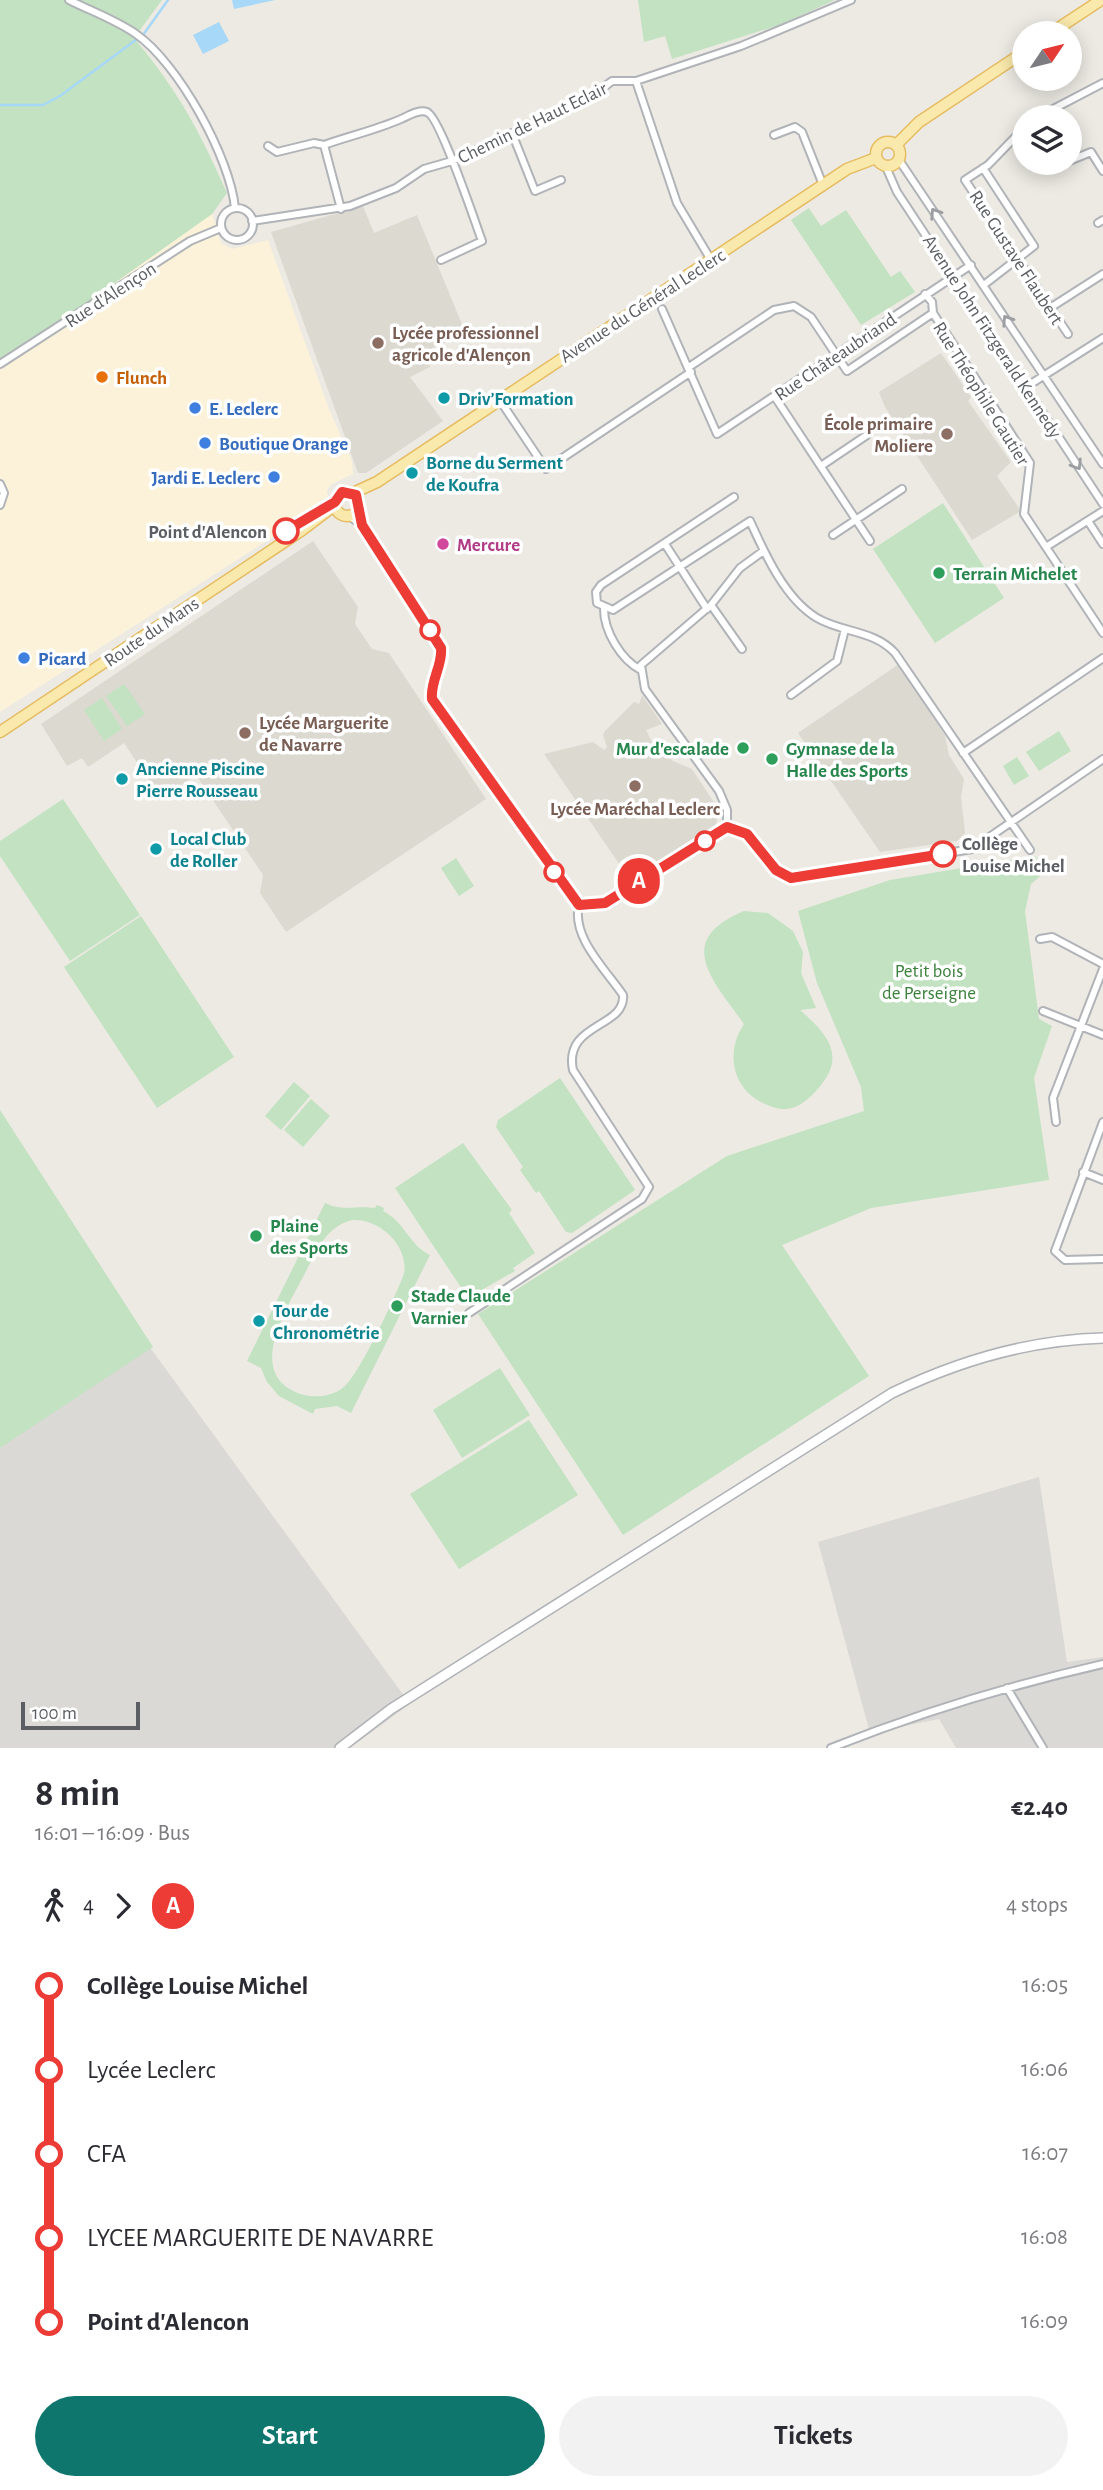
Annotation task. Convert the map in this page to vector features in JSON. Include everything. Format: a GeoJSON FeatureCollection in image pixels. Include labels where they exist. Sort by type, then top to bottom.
{"type":"FeatureCollection","features":[{"type":"Feature","properties":{"kind":"main road"},"geometry":{"type":"LineString","coordinates":[[1069,21],[1101,0]]}},
{"type":"Feature","properties":{"kind":"main road"},"geometry":{"type":"LineString","coordinates":[[896,145],[925,118],[1012,60]]}},
{"type":"Feature","properties":{"kind":"main road"},"geometry":{"type":"LineString","coordinates":[[883,143],[896,145],[899,160],[886,167],[876,158],[876,151],[883,143]]}},
{"type":"Feature","properties":{"kind":"main road","name":"Avenue du Général Leclerc"},"geometry":{"type":"LineString","coordinates":[[357,501],[377,482],[499,399],[846,169],[876,158]]}},
{"type":"Feature","properties":{"kind":"main road"},"geometry":{"type":"LineString","coordinates":[[342,492],[357,501],[341,512],[336,498],[342,492]]}},
{"type":"Feature","properties":{"kind":"main road","name":"Route du Mans"},"geometry":{"type":"LineString","coordinates":[[0,732],[302,530],[341,512]]}},
{"type":"Feature","properties":{"kind":"main road"},"geometry":{"type":"LineString","coordinates":[[340,1748],[391,1709],[892,1394],[963,1363],[1015,1348],[1103,1338]]}},
{"type":"Feature","properties":{"kind":"street"},"geometry":{"type":"LineString","coordinates":[[69,0],[136,34],[166,66],[197,108],[217,149],[233,194],[235,208]]}},
{"type":"Feature","properties":{"kind":"street","name":"Chemin de Haut Eclair"},"geometry":{"type":"LineString","coordinates":[[252,221],[341,209],[396,188],[424,169],[452,161],[592,96],[612,81],[636,81],[741,46],[851,0]]}},
{"type":"Feature","properties":{"kind":"street"},"geometry":{"type":"LineString","coordinates":[[636,81],[677,203],[711,260]]}},
{"type":"Feature","properties":{"kind":"street"},"geometry":{"type":"LineString","coordinates":[[1061,105],[1103,83]]}},
{"type":"Feature","properties":{"kind":"street"},"geometry":{"type":"LineString","coordinates":[[268,146],[277,152],[314,143],[324,145],[385,127],[419,111],[427,112],[434,117],[482,241],[441,260]]}},
{"type":"Feature","properties":{"kind":"street"},"geometry":{"type":"LineString","coordinates":[[774,135],[795,127],[802,132],[822,185]]}},
{"type":"Feature","properties":{"kind":"street"},"geometry":{"type":"LineString","coordinates":[[512,133],[535,191],[561,180]]}},
{"type":"Feature","properties":{"kind":"street"},"geometry":{"type":"LineString","coordinates":[[985,284],[1034,246],[983,168],[1012,140]]}},
{"type":"Feature","properties":{"kind":"street"},"geometry":{"type":"LineString","coordinates":[[324,145],[341,209]]}},
{"type":"Feature","properties":{"kind":"street"},"geometry":{"type":"LineString","coordinates":[[1082,156],[1091,152],[1103,171]]}},
{"type":"Feature","properties":{"kind":"street","name":"Avenue John Fitzgerald Kennedy"},"geometry":{"type":"LineString","coordinates":[[899,160],[985,284],[1103,464]]}},
{"type":"Feature","properties":{"kind":"street","name":"Avenue John Fitzgerald Kennedy"},"geometry":{"type":"LineString","coordinates":[[886,167],[897,192],[1103,504]]}},
{"type":"Feature","properties":{"kind":"street","name":"Rue Gustave Flaubert"},"geometry":{"type":"LineString","coordinates":[[983,168],[965,180],[1068,334]]}},
{"type":"Feature","properties":{"kind":"street"},"geometry":{"type":"LineString","coordinates":[[235,208],[248,212],[252,221],[251,230],[240,239],[227,236],[221,228],[223,215],[235,208]]}},
{"type":"Feature","properties":{"kind":"street","name":"Rue d'Alençon"},"geometry":{"type":"LineString","coordinates":[[0,364],[190,241],[221,228]]}},
{"type":"Feature","properties":{"kind":"street","name":"Rue Châteaubriand"},"geometry":{"type":"LineString","coordinates":[[690,369],[716,434],[971,265]]}},
{"type":"Feature","properties":{"kind":"street"},"geometry":{"type":"LineString","coordinates":[[1050,308],[1103,274]]}},
{"type":"Feature","properties":{"kind":"street","name":"Rue Théophile Gautier"},"geometry":{"type":"LineString","coordinates":[[925,295],[932,302],[933,313],[1030,463],[1024,514],[1046,547]]}},
{"type":"Feature","properties":{"kind":"street"},"geometry":{"type":"LineString","coordinates":[[499,399],[546,469],[784,306],[794,306],[811,317],[847,371],[933,313]]}},
{"type":"Feature","properties":{"kind":"street"},"geometry":{"type":"LineString","coordinates":[[663,309],[690,369]]}},
{"type":"Feature","properties":{"kind":"street"},"geometry":{"type":"LineString","coordinates":[[1026,387],[1103,338]]}},
{"type":"Feature","properties":{"kind":"street"},"geometry":{"type":"LineString","coordinates":[[775,397],[870,541]]}},
{"type":"Feature","properties":{"kind":"street"},"geometry":{"type":"LineString","coordinates":[[821,466],[867,435]]}},
{"type":"Feature","properties":{"kind":"street"},"geometry":{"type":"LineString","coordinates":[[0,484],[4,493],[0,505]]}},
{"type":"Feature","properties":{"kind":"street"},"geometry":{"type":"LineString","coordinates":[[833,535],[902,489]]}},
{"type":"Feature","properties":{"kind":"street"},"geometry":{"type":"LineString","coordinates":[[734,497],[601,585],[596,592],[597,603],[604,609],[613,610],[750,521],[762,552],[806,610],[818,619],[884,641],[1030,850]]}},
{"type":"Feature","properties":{"kind":"street"},"geometry":{"type":"LineString","coordinates":[[357,501],[362,525],[441,648],[442,657],[431,690],[432,699],[579,905],[576,918],[579,931],[623,995],[624,1003],[618,1011],[579,1038],[570,1056],[573,1069],[649,1186],[642,1199],[470,1312]]}},
{"type":"Feature","properties":{"kind":"street"},"geometry":{"type":"LineString","coordinates":[[1103,511],[1046,547],[1103,633]]}},
{"type":"Feature","properties":{"kind":"street"},"geometry":{"type":"LineString","coordinates":[[341,512],[362,525]]}},
{"type":"Feature","properties":{"kind":"street"},"geometry":{"type":"LineString","coordinates":[[1088,521],[1103,544]]}},
{"type":"Feature","properties":{"kind":"street"},"geometry":{"type":"LineString","coordinates":[[665,544],[742,649]]}},
{"type":"Feature","properties":{"kind":"street"},"geometry":{"type":"LineString","coordinates":[[727,827],[727,810],[719,791],[645,689],[640,670],[646,659],[709,607],[740,568],[762,552]]}},
{"type":"Feature","properties":{"kind":"street"},"geometry":{"type":"LineString","coordinates":[[604,609],[604,622],[629,664],[640,670]]}},
{"type":"Feature","properties":{"kind":"street"},"geometry":{"type":"LineString","coordinates":[[790,695],[837,661],[845,629]]}},
{"type":"Feature","properties":{"kind":"street"},"geometry":{"type":"LineString","coordinates":[[963,753],[1103,658]]}},
{"type":"Feature","properties":{"kind":"street"},"geometry":{"type":"LineString","coordinates":[[727,827],[747,834],[784,876],[801,878],[962,852],[1010,823],[1103,759]]}},
{"type":"Feature","properties":{"kind":"street"},"geometry":{"type":"LineString","coordinates":[[579,905],[605,903],[727,827]]}},
{"type":"Feature","properties":{"kind":"street"},"geometry":{"type":"LineString","coordinates":[[1040,939],[1052,937],[1103,967],[1053,1098],[1056,1122]]}},
{"type":"Feature","properties":{"kind":"street"},"geometry":{"type":"LineString","coordinates":[[1043,1011],[1103,1035]]}},
{"type":"Feature","properties":{"kind":"street"},"geometry":{"type":"LineString","coordinates":[[1103,1122],[1056,1244],[1056,1255],[1065,1259],[1103,1259]]}},
{"type":"Feature","properties":{"kind":"street"},"geometry":{"type":"LineString","coordinates":[[1083,1172],[1103,1180]]}},
{"type":"Feature","properties":{"kind":"street"},"geometry":{"type":"LineString","coordinates":[[831,1748],[881,1728],[1007,1688],[1103,1664]]}},
{"type":"Feature","properties":{"kind":"street"},"geometry":{"type":"LineString","coordinates":[[1007,1688],[1043,1748]]}},
{"type":"Feature","properties":{"kind":"shaded area","name":"Lycée professionnel agricole d'Alençon"},"geometry":{"type":"Polygon","coordinates":[[[363,206],[374,233],[417,215],[466,334],[425,351],[430,367],[410,377],[443,421],[366,473],[358,473],[271,232],[363,206]]]}},
{"type":"Feature","properties":{"kind":"shaded area"},"geometry":{"type":"Polygon","coordinates":[[[212,214],[221,243],[232,249],[268,240],[329,409],[352,461],[353,474],[330,485],[327,491],[329,501],[0,712],[0,358],[78,309],[212,214]]]}},
{"type":"Feature","properties":{"kind":"shaded area","name":"École primaire Moliere"},"geometry":{"type":"Polygon","coordinates":[[[941,353],[971,397],[968,401],[1011,462],[997,476],[1021,511],[972,540],[885,407],[879,392],[941,353]]]}},
{"type":"Feature","properties":{"kind":"shaded area","name":"Lycée Marguerite de Navarre"},"geometry":{"type":"Polygon","coordinates":[[[313,541],[358,607],[355,624],[372,649],[389,653],[486,799],[286,932],[260,893],[263,875],[196,775],[161,799],[124,743],[88,767],[82,758],[67,766],[41,724],[313,541]]]}},
{"type":"Feature","properties":{"kind":"shaded area","name":"Collège Louise Michel"},"geometry":{"type":"Polygon","coordinates":[[[899,664],[945,736],[949,755],[964,779],[961,797],[965,833],[957,841],[880,852],[798,733],[899,664]]]}},
{"type":"Feature","properties":{"kind":"shaded area","name":"Lycée Maréchal Leclerc"},"geometry":{"type":"Polygon","coordinates":[[[642,695],[662,724],[646,730],[652,742],[673,761],[692,769],[719,810],[716,824],[710,831],[633,878],[627,869],[624,871],[544,754],[593,742],[604,750],[607,747],[603,735],[605,731],[634,702],[639,704],[642,695]]]}},
{"type":"Feature","properties":{"kind":"shaded area"},"geometry":{"type":"Polygon","coordinates":[[[149,1346],[410,1704],[350,1748],[0,1748],[0,1447],[149,1346]]]}},
{"type":"Feature","properties":{"kind":"shaded area"},"geometry":{"type":"Polygon","coordinates":[[[1039,1477],[1067,1662],[1103,1657],[1103,1748],[956,1748],[939,1719],[870,1733],[818,1542],[1039,1477]]]}},
{"type":"Feature","properties":{"kind":"green space"},"geometry":{"type":"Polygon","coordinates":[[[0,0],[162,0],[134,38],[164,76],[187,112],[227,193],[212,214],[78,309],[0,358],[0,0]]]}},
{"type":"Feature","properties":{"kind":"green space"},"geometry":{"type":"Polygon","coordinates":[[[638,0],[835,0],[779,25],[672,59],[665,36],[644,42],[638,0]]]}},
{"type":"Feature","properties":{"kind":"green space"},"geometry":{"type":"Polygon","coordinates":[[[809,208],[821,226],[846,210],[891,277],[900,271],[915,292],[861,325],[791,220],[809,208]]]}},
{"type":"Feature","properties":{"kind":"green space","name":"Terrain Michelet"},"geometry":{"type":"Polygon","coordinates":[[[943,503],[1004,598],[935,643],[873,549],[943,503]]]}},
{"type":"Feature","properties":{"kind":"green space"},"geometry":{"type":"Polygon","coordinates":[[[124,684],[145,714],[127,726],[106,696],[124,684]]]}},
{"type":"Feature","properties":{"kind":"green space"},"geometry":{"type":"Polygon","coordinates":[[[102,698],[122,729],[104,741],[84,710],[102,698]]]}},
{"type":"Feature","properties":{"kind":"green space"},"geometry":{"type":"Polygon","coordinates":[[[1059,731],[1071,751],[1039,771],[1026,752],[1059,731]]]}},
{"type":"Feature","properties":{"kind":"green space"},"geometry":{"type":"Polygon","coordinates":[[[1017,757],[1029,776],[1014,785],[1003,766],[1017,757]]]}},
{"type":"Feature","properties":{"kind":"green space"},"geometry":{"type":"Polygon","coordinates":[[[63,799],[140,915],[70,961],[0,856],[0,841],[63,799]]]}},
{"type":"Feature","properties":{"kind":"green space","name":"Petit bois de Perseigne"},"geometry":{"type":"Polygon","coordinates":[[[1035,856],[1046,871],[1031,884],[1025,911],[1039,1019],[1052,1026],[1034,1078],[1049,1180],[871,1208],[782,1245],[869,1376],[623,1535],[478,1314],[727,1156],[864,1111],[861,1087],[817,983],[798,911],[890,880],[1035,856]]]}},
{"type":"Feature","properties":{"kind":"green space"},"geometry":{"type":"Polygon","coordinates":[[[456,858],[474,886],[459,896],[441,868],[456,858]]]}},
{"type":"Feature","properties":{"kind":"green space"},"geometry":{"type":"Polygon","coordinates":[[[744,911],[768,913],[793,931],[803,952],[801,973],[816,1008],[800,1010],[818,1027],[830,1044],[832,1063],[821,1085],[808,1099],[788,1109],[761,1102],[743,1087],[734,1067],[734,1056],[738,1034],[744,1024],[721,992],[706,963],[704,949],[709,935],[722,923],[744,911]]]}},
{"type":"Feature","properties":{"kind":"green space"},"geometry":{"type":"Polygon","coordinates":[[[141,916],[234,1057],[157,1108],[64,967],[141,916]]]}},
{"type":"Feature","properties":{"kind":"green space"},"geometry":{"type":"Polygon","coordinates":[[[560,1078],[635,1190],[572,1233],[566,1232],[539,1191],[536,1193],[520,1170],[523,1167],[496,1127],[498,1120],[560,1078]]]}},
{"type":"Feature","properties":{"kind":"green space"},"geometry":{"type":"Polygon","coordinates":[[[294,1082],[310,1096],[281,1130],[265,1116],[294,1082]]]}},
{"type":"Feature","properties":{"kind":"green space"},"geometry":{"type":"Polygon","coordinates":[[[311,1099],[330,1116],[303,1147],[284,1130],[311,1099]]]}},
{"type":"Feature","properties":{"kind":"green space"},"geometry":{"type":"Polygon","coordinates":[[[0,1110],[153,1347],[0,1448],[0,1110]]]}},
{"type":"Feature","properties":{"kind":"green space"},"geometry":{"type":"Polygon","coordinates":[[[463,1143],[512,1210],[509,1213],[535,1253],[513,1268],[515,1271],[468,1298],[395,1188],[463,1143]]]}},
{"type":"Feature","properties":{"kind":"green space","name":"Stade Claude Varnier"},"geometry":{"type":"Polygon","coordinates":[[[325,1203],[344,1208],[375,1208],[377,1205],[384,1208],[383,1211],[397,1221],[417,1245],[430,1255],[351,1413],[337,1406],[315,1409],[313,1414],[279,1396],[267,1382],[261,1368],[247,1361],[325,1203]],[[362,1221],[343,1223],[328,1234],[289,1304],[274,1340],[272,1357],[275,1373],[285,1386],[304,1395],[330,1394],[340,1390],[351,1379],[377,1334],[404,1274],[402,1253],[397,1244],[382,1229],[362,1221]]]}},
{"type":"Feature","properties":{"kind":"green space"},"geometry":{"type":"Polygon","coordinates":[[[500,1368],[530,1415],[462,1458],[433,1410],[500,1368]]]}},
{"type":"Feature","properties":{"kind":"green space"},"geometry":{"type":"Polygon","coordinates":[[[529,1420],[578,1495],[459,1569],[410,1494],[529,1420]]]}},
{"type":"Feature","properties":{"kind":"water"},"geometry":{"type":"Polygon","coordinates":[[[232,0],[275,0],[234,9],[232,0]]]}},
{"type":"Feature","properties":{"kind":"water"},"geometry":{"type":"Polygon","coordinates":[[[219,22],[229,41],[203,54],[193,35],[219,22]]]}},
{"type":"Feature","properties":{"kind":"waterway"},"geometry":{"type":"LineString","coordinates":[[143,35],[168,0]]}},
{"type":"Feature","properties":{"kind":"waterway"},"geometry":{"type":"LineString","coordinates":[[0,105],[43,105],[60,96],[137,39]]}},
{"type":"Feature","properties":{"kind":"bus line","name":"A"},"geometry":{"type":"LineString","coordinates":[[286,531],[335,502],[342,492],[350,491],[356,495],[362,525],[441,648],[442,657],[431,690],[432,699],[579,905],[605,903],[727,827],[747,834],[776,870],[791,878],[943,854]]}},
{"type":"Feature","properties":{"kind":"place","name":"Lycée professionnel agricole d'Alençon"},"geometry":{"type":"Point","coordinates":[378,343]}},
{"type":"Feature","properties":{"kind":"place","name":"Flunch"},"geometry":{"type":"Point","coordinates":[102,377]}},
{"type":"Feature","properties":{"kind":"place","name":"Driv’Formation"},"geometry":{"type":"Point","coordinates":[444,398]}},
{"type":"Feature","properties":{"kind":"place","name":"E. Leclerc"},"geometry":{"type":"Point","coordinates":[195,408]}},
{"type":"Feature","properties":{"kind":"place","name":"École primaire Moliere"},"geometry":{"type":"Point","coordinates":[947,434]}},
{"type":"Feature","properties":{"kind":"place","name":"Boutique Orange"},"geometry":{"type":"Point","coordinates":[205,443]}},
{"type":"Feature","properties":{"kind":"place","name":"Borne du Serment de Koufra"},"geometry":{"type":"Point","coordinates":[412,473]}},
{"type":"Feature","properties":{"kind":"place","name":"Jardi E. Leclerc"},"geometry":{"type":"Point","coordinates":[274,477]}},
{"type":"Feature","properties":{"kind":"place","name":"Point d'Alencon"},"geometry":{"type":"Point","coordinates":[286,531]}},
{"type":"Feature","properties":{"kind":"place","name":"Mercure"},"geometry":{"type":"Point","coordinates":[443,544]}},
{"type":"Feature","properties":{"kind":"place","name":"Terrain Michelet"},"geometry":{"type":"Point","coordinates":[939,573]}},
{"type":"Feature","properties":{"kind":"place","name":"Picard"},"geometry":{"type":"Point","coordinates":[24,658]}},
{"type":"Feature","properties":{"kind":"place","name":"Lycée Marguerite de Navarre"},"geometry":{"type":"Point","coordinates":[245,733]}},
{"type":"Feature","properties":{"kind":"place","name":"Mur d'escalade"},"geometry":{"type":"Point","coordinates":[743,748]}},
{"type":"Feature","properties":{"kind":"place","name":"Gymnase de la Halle des Sports"},"geometry":{"type":"Point","coordinates":[772,759]}},
{"type":"Feature","properties":{"kind":"place","name":"Ancienne Piscine Pierre Rousseau"},"geometry":{"type":"Point","coordinates":[122,779]}},
{"type":"Feature","properties":{"kind":"place","name":"Lycée Maréchal Leclerc"},"geometry":{"type":"Point","coordinates":[635,786]}},
{"type":"Feature","properties":{"kind":"place","name":"Local Club de Roller"},"geometry":{"type":"Point","coordinates":[156,849]}},
{"type":"Feature","properties":{"kind":"place","name":"Collège Louise Michel"},"geometry":{"type":"Point","coordinates":[943,854]}},
{"type":"Feature","properties":{"kind":"place","name":"Plaine des Sports"},"geometry":{"type":"Point","coordinates":[256,1236]}},
{"type":"Feature","properties":{"kind":"place","name":"Stade Claude Varnier"},"geometry":{"type":"Point","coordinates":[397,1306]}},
{"type":"Feature","properties":{"kind":"place","name":"Tour de Chronométrie"},"geometry":{"type":"Point","coordinates":[259,1321]}}]}
